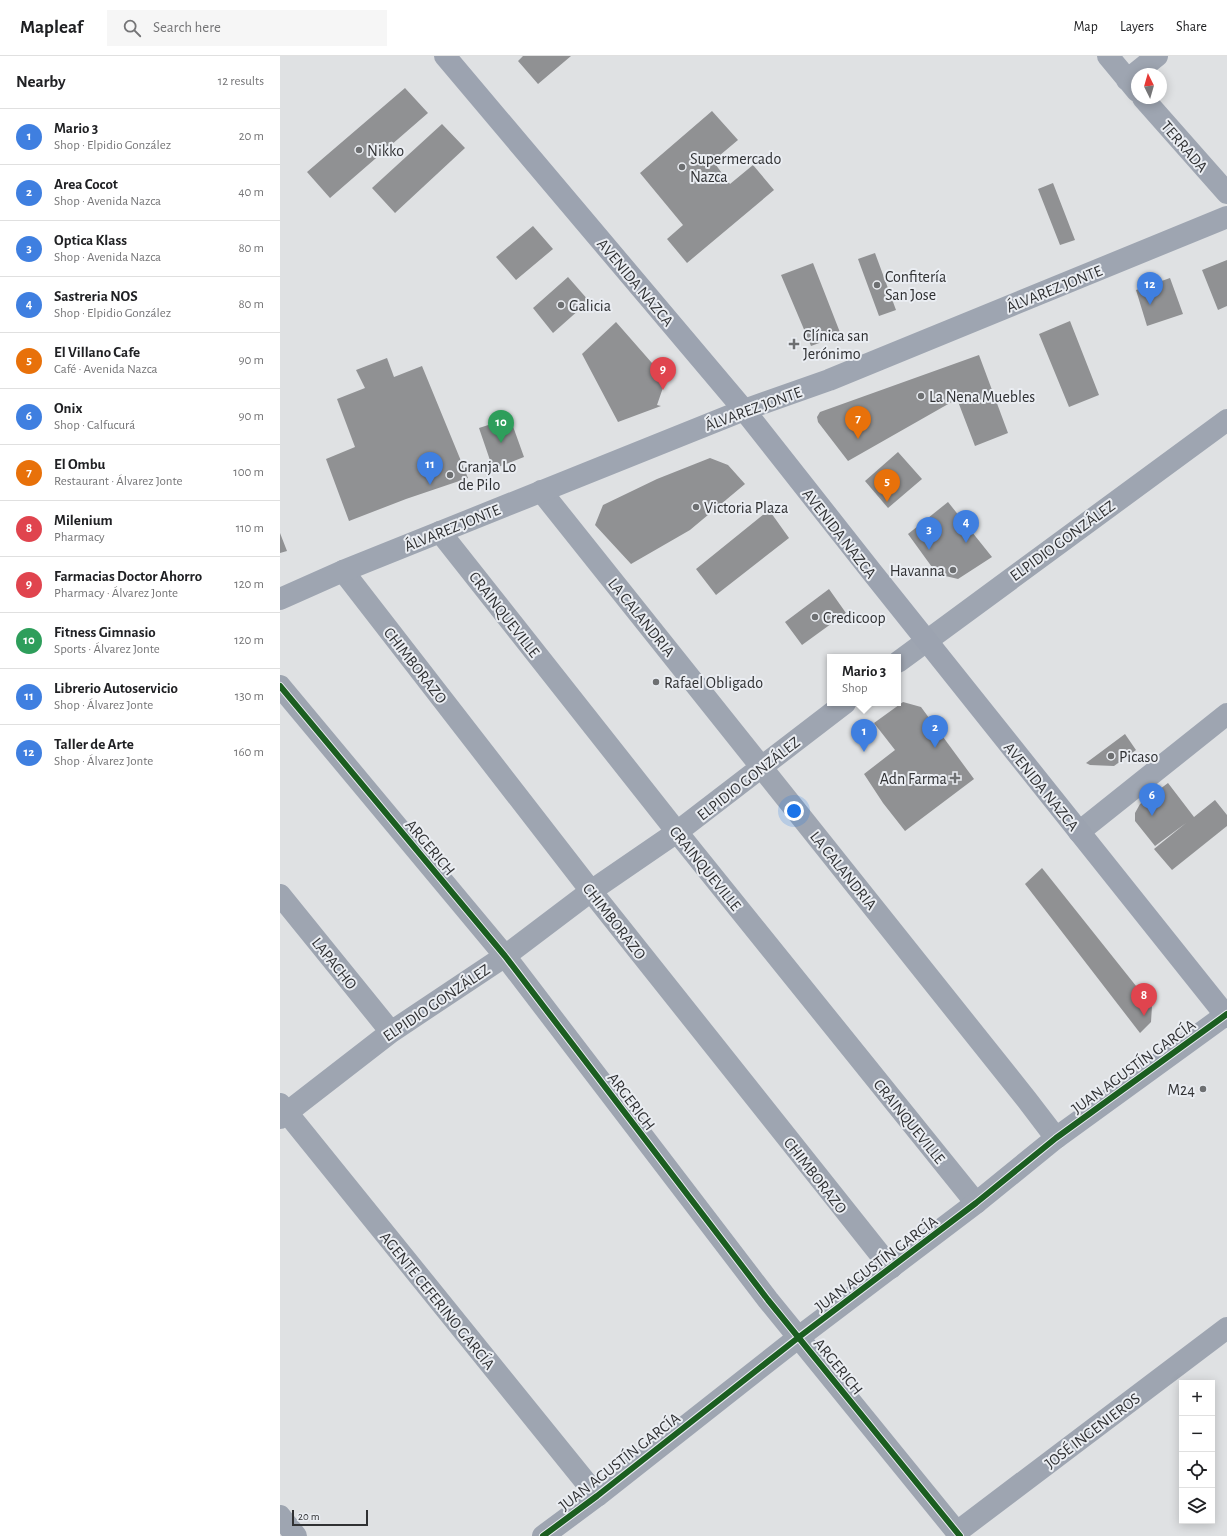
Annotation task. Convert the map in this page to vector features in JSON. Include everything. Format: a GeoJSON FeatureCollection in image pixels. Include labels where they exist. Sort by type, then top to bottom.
{"type":"FeatureCollection","features":[{"type":"Feature","properties":{"kind":"main road","name":"AVENIDA NAZCA"},"geometry":{"type":"LineString","coordinates":[[445,56],[744,410],[871,572],[1226,1015]]}},
{"type":"Feature","properties":{"kind":"street"},"geometry":{"type":"LineString","coordinates":[[1108,56],[1131,84]]}},
{"type":"Feature","properties":{"kind":"street"},"geometry":{"type":"LineString","coordinates":[[1147,68],[1157,56]]}},
{"type":"Feature","properties":{"kind":"street","name":"TERRADA"},"geometry":{"type":"LineString","coordinates":[[1149,104],[1227,193]]}},
{"type":"Feature","properties":{"kind":"street","name":"ÁLVAREZ JONTE"},"geometry":{"type":"LineString","coordinates":[[280,599],[343,571],[541,491],[744,410],[829,380],[1227,217]]}},
{"type":"Feature","properties":{"kind":"street","name":"ELPIDIO GONZÁLEZ"},"geometry":{"type":"LineString","coordinates":[[901,660],[1227,420]]}},
{"type":"Feature","properties":{"kind":"street","name":"LA CALANDRIA"},"geometry":{"type":"LineString","coordinates":[[541,491],[1022,1093],[1056,1138]]}},
{"type":"Feature","properties":{"kind":"street","name":"CRAINQUEVILLE"},"geometry":{"type":"LineString","coordinates":[[440,532],[678,832],[976,1202]]}},
{"type":"Feature","properties":{"kind":"street","name":"CHIMBORAZO"},"geometry":{"type":"LineString","coordinates":[[343,571],[592,891],[890,1268]]}},
{"type":"Feature","properties":{"kind":"street","name":"ARGERICH"},"geometry":{"type":"LineString","coordinates":[[280,686],[505,956],[763,1294],[958,1534]]}},
{"type":"Feature","properties":{"kind":"street","name":"ELPIDIO GONZÁLEZ"},"geometry":{"type":"LineString","coordinates":[[282,1111],[391,1032],[505,956],[592,891],[678,832],[841,706]]}},
{"type":"Feature","properties":{"kind":"street"},"geometry":{"type":"LineString","coordinates":[[1079,832],[1227,714]]}},
{"type":"Feature","properties":{"kind":"street","name":"LAPACHO"},"geometry":{"type":"LineString","coordinates":[[280,895],[391,1032]]}},
{"type":"Feature","properties":{"kind":"street","name":"JUAN AGUSTÍN GARCÍA"},"geometry":{"type":"LineString","coordinates":[[543,1536],[597,1496],[798,1338],[976,1202],[1056,1138],[1226,1015]]}},
{"type":"Feature","properties":{"kind":"street","name":"AGENTE CEFERINO GARCÍA"},"geometry":{"type":"LineString","coordinates":[[282,1111],[597,1496]]}},
{"type":"Feature","properties":{"kind":"street","name":"JOSÉ INGENIEROS"},"geometry":{"type":"LineString","coordinates":[[958,1534],[1227,1328]]}},
{"type":"Feature","properties":{"kind":"street"},"geometry":{"type":"LineString","coordinates":[[280,1516],[296,1536]]}},
{"type":"Feature","properties":{"kind":"building"},"geometry":{"type":"Polygon","coordinates":[[[523,56],[571,56],[538,84],[518,61],[523,56]]]}},
{"type":"Feature","properties":{"kind":"building","name":"Nikko"},"geometry":{"type":"Polygon","coordinates":[[[405,88],[428,113],[330,198],[307,172],[405,88]]]}},
{"type":"Feature","properties":{"kind":"building","name":"Supermercado Nazca"},"geometry":{"type":"Polygon","coordinates":[[[712,111],[738,140],[713,161],[730,184],[753,165],[774,190],[687,263],[667,239],[683,225],[640,173],[712,111]]]}},
{"type":"Feature","properties":{"kind":"building"},"geometry":{"type":"Polygon","coordinates":[[[442,124],[465,148],[395,213],[372,188],[442,124]]]}},
{"type":"Feature","properties":{"kind":"building"},"geometry":{"type":"Polygon","coordinates":[[[1053,183],[1075,240],[1060,245],[1038,189],[1053,183]]]}},
{"type":"Feature","properties":{"kind":"building"},"geometry":{"type":"Polygon","coordinates":[[[533,226],[553,249],[516,280],[496,257],[533,226]]]}},
{"type":"Feature","properties":{"kind":"building","name":"Confitería San Jose"},"geometry":{"type":"Polygon","coordinates":[[[875,253],[896,310],[879,316],[858,259],[875,253]]]}},
{"type":"Feature","properties":{"kind":"building"},"geometry":{"type":"Polygon","coordinates":[[[1227,260],[1227,306],[1218,310],[1202,270],[1227,260]]]}},
{"type":"Feature","properties":{"kind":"building"},"geometry":{"type":"Polygon","coordinates":[[[813,263],[841,335],[811,346],[781,275],[813,263]]]}},
{"type":"Feature","properties":{"kind":"building","name":"Galicia"},"geometry":{"type":"Polygon","coordinates":[[[568,277],[589,301],[553,333],[533,308],[568,277]]]}},
{"type":"Feature","properties":{"kind":"building"},"geometry":{"type":"Polygon","coordinates":[[[1170,278],[1183,314],[1147,326],[1136,290],[1170,278]]]}},
{"type":"Feature","properties":{"kind":"building"},"geometry":{"type":"Polygon","coordinates":[[[1070,321],[1099,395],[1069,407],[1039,334],[1070,321]]]}},
{"type":"Feature","properties":{"kind":"building"},"geometry":{"type":"Polygon","coordinates":[[[616,322],[666,379],[657,405],[661,406],[618,422],[582,354],[616,322]]]}},
{"type":"Feature","properties":{"kind":"building"},"geometry":{"type":"Polygon","coordinates":[[[979,355],[1008,433],[975,446],[957,399],[848,461],[818,422],[817,417],[820,412],[979,355]]]}},
{"type":"Feature","properties":{"kind":"building"},"geometry":{"type":"Polygon","coordinates":[[[387,358],[394,377],[422,366],[468,478],[406,499],[349,521],[326,459],[355,447],[337,399],[365,388],[356,370],[387,358]]]}},
{"type":"Feature","properties":{"kind":"building"},"geometry":{"type":"Polygon","coordinates":[[[510,418],[524,457],[493,469],[479,428],[510,418]]]}},
{"type":"Feature","properties":{"kind":"building"},"geometry":{"type":"Polygon","coordinates":[[[898,452],[922,479],[888,508],[865,481],[898,452]]]}},
{"type":"Feature","properties":{"kind":"building"},"geometry":{"type":"Polygon","coordinates":[[[710,458],[728,465],[745,484],[690,530],[631,564],[595,525],[603,505],[657,479],[710,458]]]}},
{"type":"Feature","properties":{"kind":"building"},"geometry":{"type":"Polygon","coordinates":[[[948,502],[992,557],[958,579],[937,574],[908,534],[948,502]]]}},
{"type":"Feature","properties":{"kind":"building"},"geometry":{"type":"Polygon","coordinates":[[[769,510],[789,538],[716,595],[696,569],[769,510]]]}},
{"type":"Feature","properties":{"kind":"building"},"geometry":{"type":"Polygon","coordinates":[[[280,533],[287,551],[280,553],[280,533]]]}},
{"type":"Feature","properties":{"kind":"building","name":"Credicoop"},"geometry":{"type":"Polygon","coordinates":[[[829,589],[846,613],[802,645],[785,622],[829,589]]]}},
{"type":"Feature","properties":{"kind":"building"},"geometry":{"type":"Polygon","coordinates":[[[903,702],[921,707],[974,779],[905,831],[883,803],[864,774],[895,750],[874,723],[897,706],[901,706],[903,702]]]}},
{"type":"Feature","properties":{"kind":"building","name":"Picaso"},"geometry":{"type":"Polygon","coordinates":[[[1125,734],[1136,750],[1114,766],[1090,765],[1086,763],[1125,734]]]}},
{"type":"Feature","properties":{"kind":"building"},"geometry":{"type":"Polygon","coordinates":[[[1168,783],[1194,817],[1215,800],[1227,815],[1227,826],[1172,870],[1154,849],[1186,823],[1155,846],[1135,821],[1135,813],[1140,804],[1168,783]]]}},
{"type":"Feature","properties":{"kind":"building"},"geometry":{"type":"Polygon","coordinates":[[[1042,868],[1152,1006],[1151,1022],[1140,1033],[1025,884],[1042,868]]]}},
{"type":"Feature","properties":{"kind":"cycle path"},"geometry":{"type":"LineString","coordinates":[[280,686],[505,956],[768,1300],[960,1536]]}},
{"type":"Feature","properties":{"kind":"cycle path"},"geometry":{"type":"LineString","coordinates":[[543,1536],[597,1496],[799,1337],[976,1203],[1056,1138],[1227,1014]]}},
{"type":"Feature","properties":{"kind":"place","name":"Nikko"},"geometry":{"type":"Point","coordinates":[359,150]}},
{"type":"Feature","properties":{"kind":"place","name":"Supermercado Nazca"},"geometry":{"type":"Point","coordinates":[682,167]}},
{"type":"Feature","properties":{"kind":"place","name":"Confitería San Jose"},"geometry":{"type":"Point","coordinates":[877,285]}},
{"type":"Feature","properties":{"kind":"place","name":"Galicia"},"geometry":{"type":"Point","coordinates":[561,305]}},
{"type":"Feature","properties":{"kind":"place","name":"Taller de Arte"},"geometry":{"type":"Point","coordinates":[1150,305]}},
{"type":"Feature","properties":{"kind":"place","name":"Clínica san Jerónimo"},"geometry":{"type":"Point","coordinates":[794,344]}},
{"type":"Feature","properties":{"kind":"place","name":"Farmacias Doctor Ahorro"},"geometry":{"type":"Point","coordinates":[663,390]}},
{"type":"Feature","properties":{"kind":"place","name":"La Nena Muebles"},"geometry":{"type":"Point","coordinates":[921,396]}},
{"type":"Feature","properties":{"kind":"place","name":"El Ombu"},"geometry":{"type":"Point","coordinates":[858,439]}},
{"type":"Feature","properties":{"kind":"place","name":"Fitness Gimnasio"},"geometry":{"type":"Point","coordinates":[501,443]}},
{"type":"Feature","properties":{"kind":"place","name":"Granja Lo de Pilo"},"geometry":{"type":"Point","coordinates":[450,475]}},
{"type":"Feature","properties":{"kind":"place","name":"Librerio Autoservicio"},"geometry":{"type":"Point","coordinates":[430,485]}},
{"type":"Feature","properties":{"kind":"place","name":"El Villano Cafe"},"geometry":{"type":"Point","coordinates":[887,502]}},
{"type":"Feature","properties":{"kind":"place","name":"Victoria Plaza"},"geometry":{"type":"Point","coordinates":[696,507]}},
{"type":"Feature","properties":{"kind":"place","name":"Sastreria NOS"},"geometry":{"type":"Point","coordinates":[966,543]}},
{"type":"Feature","properties":{"kind":"place","name":"Optica Klass"},"geometry":{"type":"Point","coordinates":[929,550]}},
{"type":"Feature","properties":{"kind":"place","name":"Havanna"},"geometry":{"type":"Point","coordinates":[953,570]}},
{"type":"Feature","properties":{"kind":"place","name":"Credicoop"},"geometry":{"type":"Point","coordinates":[815,617]}},
{"type":"Feature","properties":{"kind":"place","name":"Rafael Obligado"},"geometry":{"type":"Point","coordinates":[656,682]}},
{"type":"Feature","properties":{"kind":"place","name":"Area Cocot"},"geometry":{"type":"Point","coordinates":[935,748]}},
{"type":"Feature","properties":{"kind":"place","name":"Mario 3"},"geometry":{"type":"Point","coordinates":[864,752]}},
{"type":"Feature","properties":{"kind":"place","name":"Picaso"},"geometry":{"type":"Point","coordinates":[1111,756]}},
{"type":"Feature","properties":{"kind":"place","name":"Adn Farma"},"geometry":{"type":"Point","coordinates":[955,778]}},
{"type":"Feature","properties":{"kind":"place","name":"Onix"},"geometry":{"type":"Point","coordinates":[1152,816]}},
{"type":"Feature","properties":{"kind":"place","name":"Milenium"},"geometry":{"type":"Point","coordinates":[1144,1016]}},
{"type":"Feature","properties":{"kind":"place","name":"M24"},"geometry":{"type":"Point","coordinates":[1203,1089]}}]}
